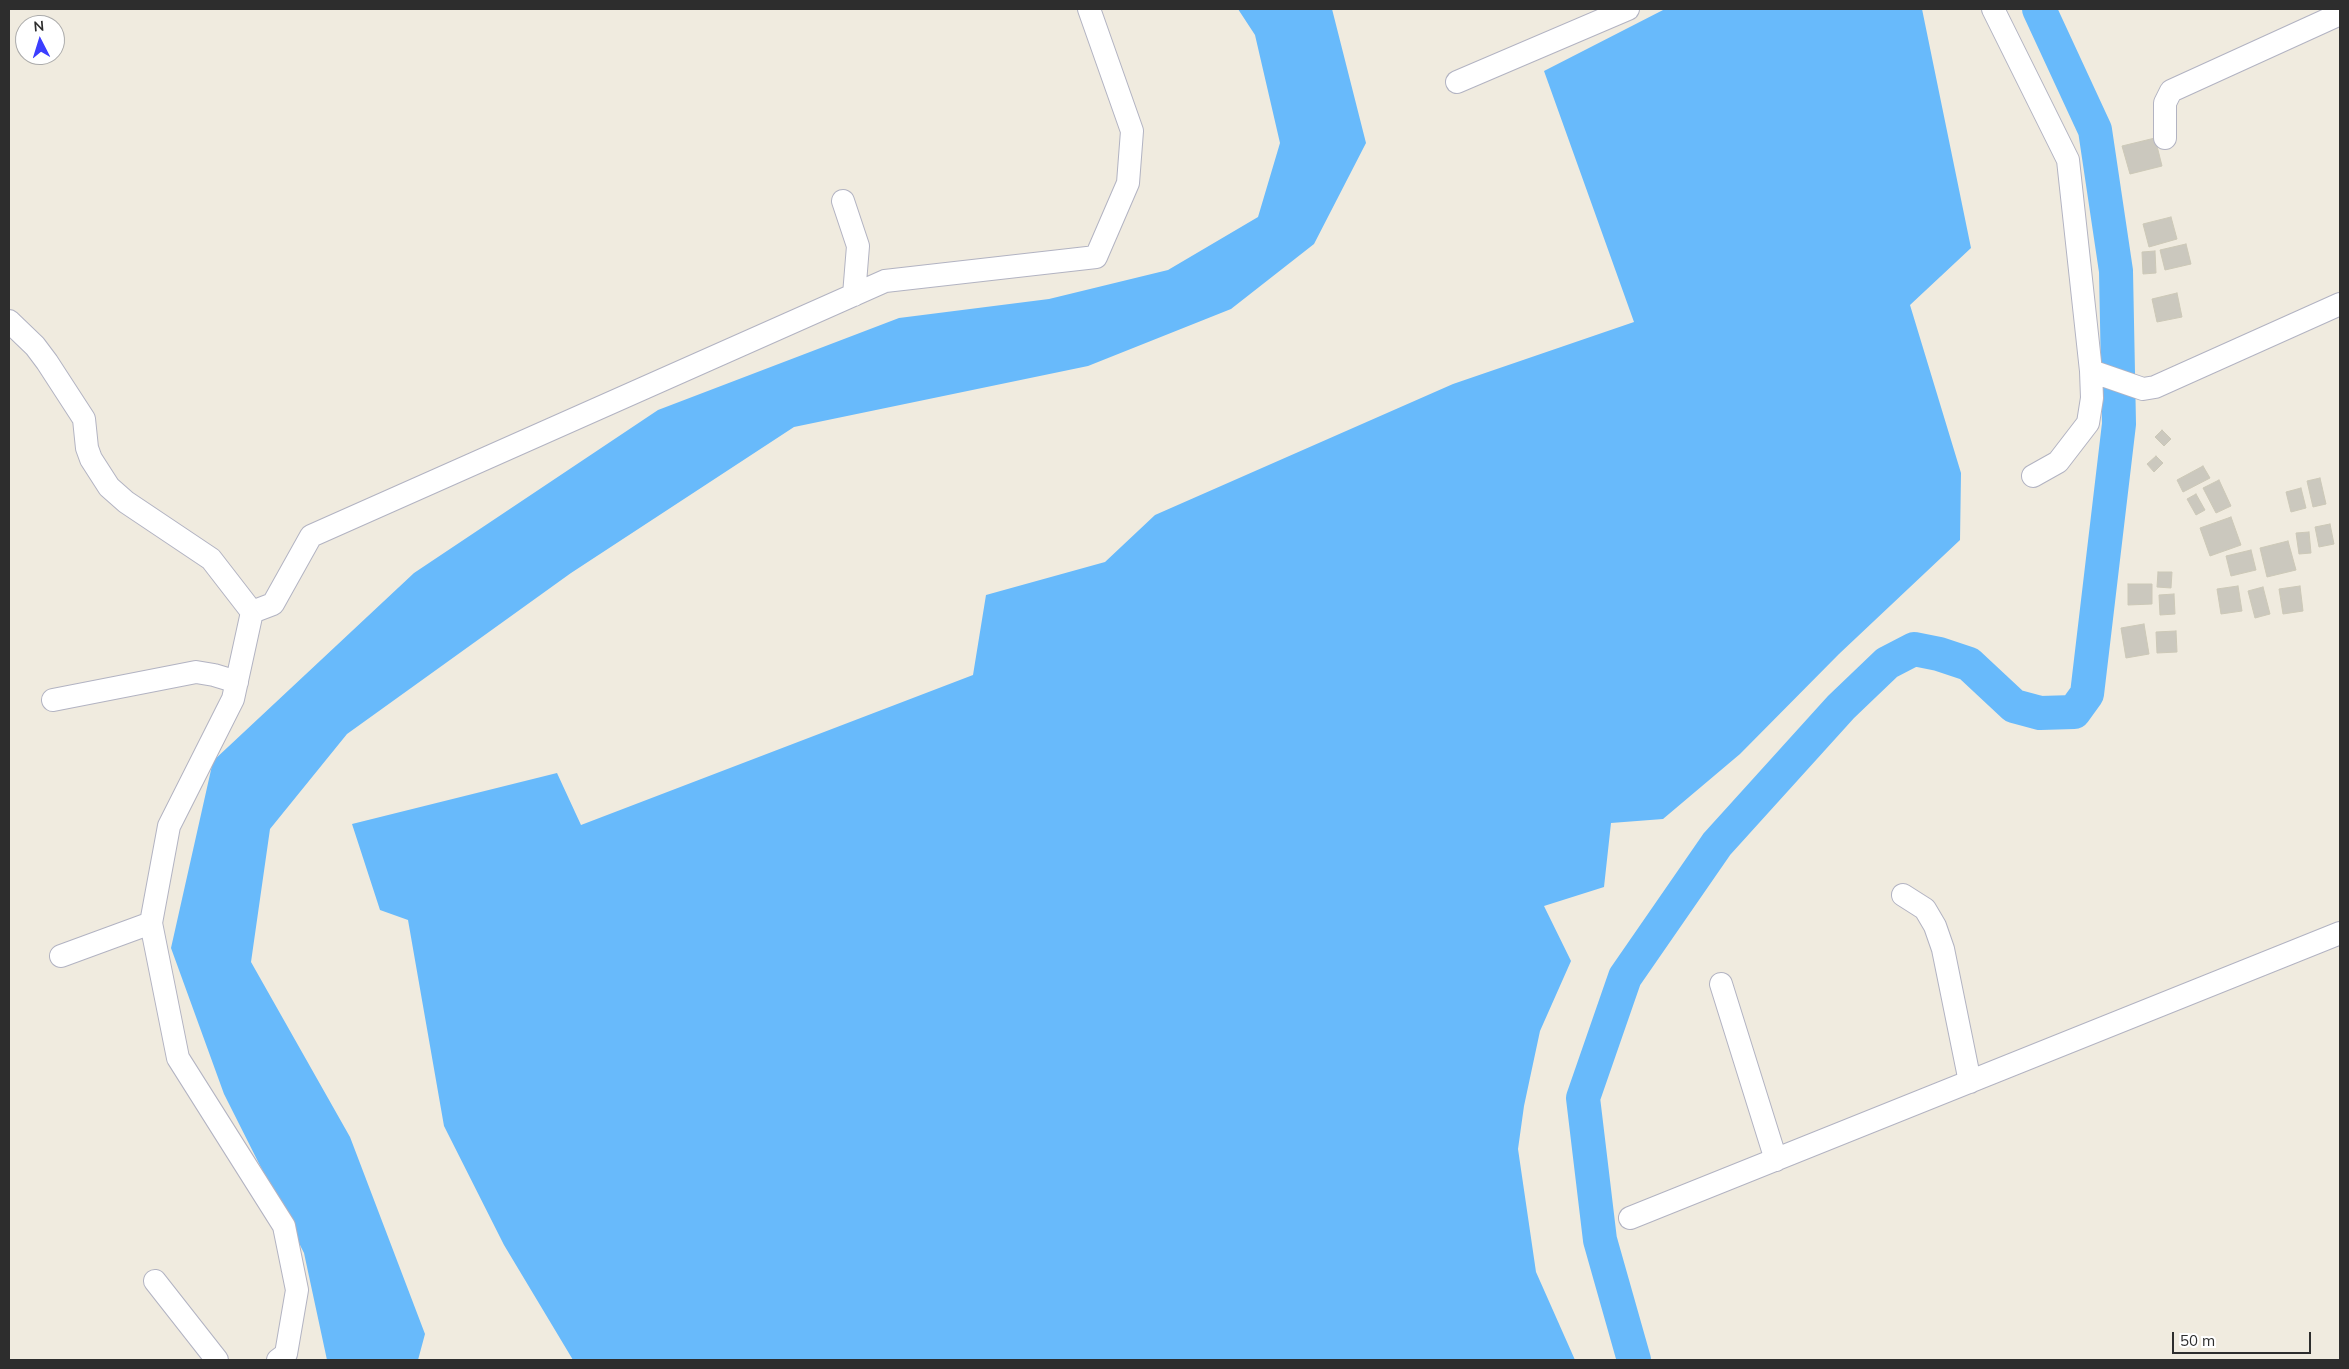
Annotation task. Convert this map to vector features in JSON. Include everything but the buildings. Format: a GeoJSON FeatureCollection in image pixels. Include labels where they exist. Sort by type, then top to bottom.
{"type":"FeatureCollection","features":[{"type":"Feature","properties":{"kind":"street"},"geometry":{"type":"LineString","coordinates":[[252,612],[273,604],[311,536],[885,281],[1096,257],[1128,183],[1132,131],[1089,9]]}},
{"type":"Feature","properties":{"kind":"street"},"geometry":{"type":"LineString","coordinates":[[1457,82],[1628,9]]}},
{"type":"Feature","properties":{"kind":"street"},"geometry":{"type":"LineString","coordinates":[[1994,9],[2068,160],[2101,375],[2092,398],[2088,422],[2058,462],[2033,476]]}},
{"type":"Feature","properties":{"kind":"street"},"geometry":{"type":"LineString","coordinates":[[2165,138],[2165,103],[2171,91],[2340,14]]}},
{"type":"Feature","properties":{"kind":"street"},"geometry":{"type":"LineString","coordinates":[[843,200],[858,246],[854,295]]}},
{"type":"Feature","properties":{"kind":"street"},"geometry":{"type":"LineString","coordinates":[[2101,375],[2143,389],[2155,387],[2340,304]]}},
{"type":"Feature","properties":{"kind":"street"},"geometry":{"type":"LineString","coordinates":[[9,321],[35,346],[84,419],[89,453],[109,487],[126,502],[211,559],[252,612],[233,699],[169,826],[151,923],[178,1058],[284,1226],[297,1290],[286,1354],[278,1360]]}},
{"type":"Feature","properties":{"kind":"street"},"geometry":{"type":"LineString","coordinates":[[53,700],[196,672],[237,682]]}},
{"type":"Feature","properties":{"kind":"street"},"geometry":{"type":"LineString","coordinates":[[1903,895],[1925,909],[1935,926],[1943,949],[1970,1082]]}},
{"type":"Feature","properties":{"kind":"street"},"geometry":{"type":"LineString","coordinates":[[61,956],[151,923]]}},
{"type":"Feature","properties":{"kind":"street"},"geometry":{"type":"LineString","coordinates":[[1630,1218],[2340,933]]}},
{"type":"Feature","properties":{"kind":"street"},"geometry":{"type":"LineString","coordinates":[[1721,984],[1776,1160]]}},
{"type":"Feature","properties":{"kind":"street"},"geometry":{"type":"LineString","coordinates":[[155,1281],[217,1360]]}},
{"type":"Feature","properties":{"kind":"water"},"geometry":{"type":"Polygon","coordinates":[[[1238,9],[1332,9],[1366,143],[1314,244],[1231,309],[1088,366],[794,427],[571,573],[347,734],[270,829],[251,962],[350,1137],[425,1334],[418,1360],[327,1360],[304,1253],[224,1094],[171,948],[213,761],[414,573],[658,410],[899,318],[1049,299],[1168,270],[1258,217],[1280,143],[1255,35],[1238,9]]]}},
{"type":"Feature","properties":{"kind":"water"},"geometry":{"type":"Polygon","coordinates":[[[1665,9],[1922,9],[1971,248],[1910,305],[1961,473],[1960,540],[1839,654],[1740,754],[1663,819],[1611,823],[1604,887],[1544,906],[1571,961],[1540,1031],[1524,1106],[1518,1149],[1536,1272],[1575,1360],[573,1360],[504,1245],[444,1126],[408,920],[380,910],[352,824],[557,773],[581,825],[973,675],[986,595],[1105,562],[1155,515],[1453,384],[1634,322],[1544,71],[1665,9]]]}},
{"type":"Feature","properties":{"kind":"waterway"},"geometry":{"type":"LineString","coordinates":[[1634,1360],[1600,1240],[1583,1098],[1625,977],[1717,844],[1841,707],[1887,663],[1914,649],[1939,654],[1969,664],[2014,706],[2040,713],[2074,712],[2087,694],[2119,424],[2116,271],[2095,130],[2039,9]]}}]}
